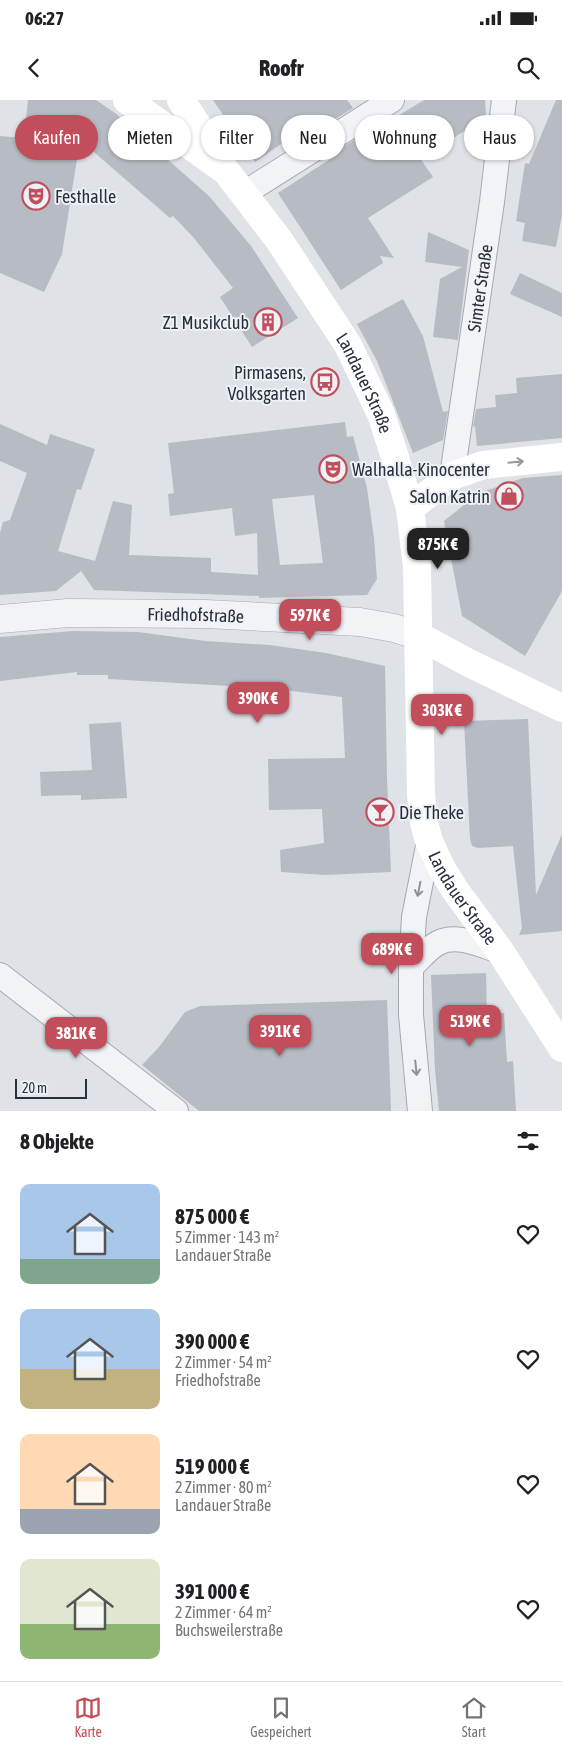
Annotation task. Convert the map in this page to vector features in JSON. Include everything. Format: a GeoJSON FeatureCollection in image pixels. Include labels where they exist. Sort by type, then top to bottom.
{"type":"FeatureCollection","features":[{"type":"Feature","properties":{"kind":"main road","name":"Landauer Straße"},"geometry":{"type":"LineString","coordinates":[[127,100],[226,171],[279,240],[348,345],[380,414],[410,508],[417,567],[421,794],[424,823],[429,841],[455,890],[500,952],[562,1048]]}},
{"type":"Feature","properties":{"kind":"main road"},"geometry":{"type":"LineString","coordinates":[[181,100],[226,171]]}},
{"type":"Feature","properties":{"kind":"main road"},"geometry":{"type":"LineString","coordinates":[[410,508],[452,476],[482,466],[562,457]]}},
{"type":"Feature","properties":{"kind":"main road"},"geometry":{"type":"LineString","coordinates":[[419,636],[562,708]]}},
{"type":"Feature","properties":{"kind":"street"},"geometry":{"type":"LineString","coordinates":[[243,194],[392,100]]}},
{"type":"Feature","properties":{"kind":"street","name":"Simter Straße"},"geometry":{"type":"LineString","coordinates":[[452,476],[492,202],[504,100]]}},
{"type":"Feature","properties":{"kind":"street","name":"Friedhofstraße"},"geometry":{"type":"LineString","coordinates":[[0,619],[68,612],[206,614],[360,622],[394,628],[419,636]]}},
{"type":"Feature","properties":{"kind":"street","name":"Landauer Straße"},"geometry":{"type":"LineString","coordinates":[[420,1111],[410,1015],[411,967],[414,917],[429,841]]}},
{"type":"Feature","properties":{"kind":"street"},"geometry":{"type":"LineString","coordinates":[[411,967],[435,945],[450,938],[500,952]]}},
{"type":"Feature","properties":{"kind":"street"},"geometry":{"type":"LineString","coordinates":[[0,975],[176,1111]]}},
{"type":"Feature","properties":{"kind":"building"},"geometry":{"type":"Polygon","coordinates":[[[28,100],[96,100],[115,113],[117,115],[108,115],[108,160],[168,160],[209,196],[251,246],[298,318],[252,347],[220,297],[233,288],[194,238],[173,216],[170,218],[98,156],[98,115],[26,115],[28,100]]]}},
{"type":"Feature","properties":{"kind":"building"},"geometry":{"type":"Polygon","coordinates":[[[213,100],[347,100],[353,108],[342,115],[281,115],[281,144],[271,151],[271,115],[223,115],[213,100]]]}},
{"type":"Feature","properties":{"kind":"building"},"geometry":{"type":"Polygon","coordinates":[[[424,100],[485,100],[486,115],[464,115],[464,131],[454,137],[454,115],[399,115],[424,100]]]}},
{"type":"Feature","properties":{"kind":"building"},"geometry":{"type":"Polygon","coordinates":[[[556,100],[562,100],[562,215],[556,247],[522,241],[525,223],[516,221],[525,163],[529,164],[531,160],[534,160],[534,152],[556,100]]]}},
{"type":"Feature","properties":{"kind":"building"},"geometry":{"type":"Polygon","coordinates":[[[0,136],[15,137],[15,160],[77,160],[62,254],[44,292],[0,273],[0,136]]]}},
{"type":"Feature","properties":{"kind":"building"},"geometry":{"type":"Polygon","coordinates":[[[355,139],[355,160],[421,160],[433,177],[368,218],[394,258],[380,256],[383,263],[341,290],[278,193],[329,160],[345,160],[345,146],[355,139]]]}},
{"type":"Feature","properties":{"kind":"building"},"geometry":{"type":"Polygon","coordinates":[[[428,232],[469,250],[458,340],[433,337],[440,279],[462,267],[425,262],[428,232]]]}},
{"type":"Feature","properties":{"kind":"building"},"geometry":{"type":"Polygon","coordinates":[[[520,273],[562,293],[562,317],[510,294],[520,273]]]}},
{"type":"Feature","properties":{"kind":"building"},"geometry":{"type":"Polygon","coordinates":[[[403,299],[423,336],[443,412],[448,411],[443,440],[413,453],[377,361],[357,324],[403,299]]]}},
{"type":"Feature","properties":{"kind":"building"},"geometry":{"type":"Polygon","coordinates":[[[562,374],[562,438],[477,446],[475,426],[473,427],[476,409],[496,407],[495,395],[517,393],[516,378],[562,374]]]}},
{"type":"Feature","properties":{"kind":"building"},"geometry":{"type":"Polygon","coordinates":[[[345,422],[347,437],[353,436],[367,488],[374,538],[377,579],[367,595],[259,598],[259,596],[94,590],[81,571],[56,591],[0,595],[0,533],[3,522],[10,520],[27,473],[0,461],[0,424],[47,445],[50,434],[95,449],[81,490],[77,489],[58,551],[95,561],[113,501],[132,505],[129,555],[211,558],[211,572],[258,575],[257,533],[235,536],[232,508],[170,516],[168,494],[174,493],[168,443],[345,422]],[[314,495],[272,499],[280,565],[323,563],[314,495]]]}},
{"type":"Feature","properties":{"kind":"building"},"geometry":{"type":"Polygon","coordinates":[[[562,475],[562,591],[525,656],[462,616],[444,521],[479,493],[523,478],[562,475]]]}},
{"type":"Feature","properties":{"kind":"building"},"geometry":{"type":"Polygon","coordinates":[[[73,631],[138,632],[205,641],[270,645],[326,653],[385,666],[391,872],[325,875],[281,872],[280,850],[324,843],[322,809],[269,810],[268,759],[345,758],[342,697],[266,688],[108,679],[108,675],[77,675],[77,672],[0,681],[0,637],[73,631]]]}},
{"type":"Feature","properties":{"kind":"building"},"geometry":{"type":"Polygon","coordinates":[[[528,719],[536,895],[562,834],[562,931],[519,935],[522,928],[513,846],[478,848],[472,846],[470,839],[464,721],[528,719]]]}},
{"type":"Feature","properties":{"kind":"building"},"geometry":{"type":"Polygon","coordinates":[[[121,722],[127,798],[81,800],[81,795],[41,796],[40,772],[92,770],[89,724],[121,722]]]}},
{"type":"Feature","properties":{"kind":"building"},"geometry":{"type":"Polygon","coordinates":[[[486,973],[487,1014],[504,1013],[507,1062],[513,1061],[516,1111],[439,1111],[435,1070],[431,975],[486,973]]]}},
{"type":"Feature","properties":{"kind":"building"},"geometry":{"type":"Polygon","coordinates":[[[387,1000],[391,1111],[199,1111],[142,1065],[159,1047],[185,1012],[200,1006],[387,1000]]]}},
{"type":"Feature","properties":{"kind":"place","name":"Festhalle"},"geometry":{"type":"Point","coordinates":[36,196]}},
{"type":"Feature","properties":{"kind":"place","name":"Z1 Musikclub"},"geometry":{"type":"Point","coordinates":[268,322]}},
{"type":"Feature","properties":{"kind":"place","name":"Pirmasens, Volksgarten"},"geometry":{"type":"Point","coordinates":[325,382]}},
{"type":"Feature","properties":{"kind":"place","name":"Walhalla-Kinocenter"},"geometry":{"type":"Point","coordinates":[333,469]}},
{"type":"Feature","properties":{"kind":"place","name":"Salon Katrin"},"geometry":{"type":"Point","coordinates":[509,496]}},
{"type":"Feature","properties":{"kind":"place","name":"Die Theke"},"geometry":{"type":"Point","coordinates":[380,812]}}]}
